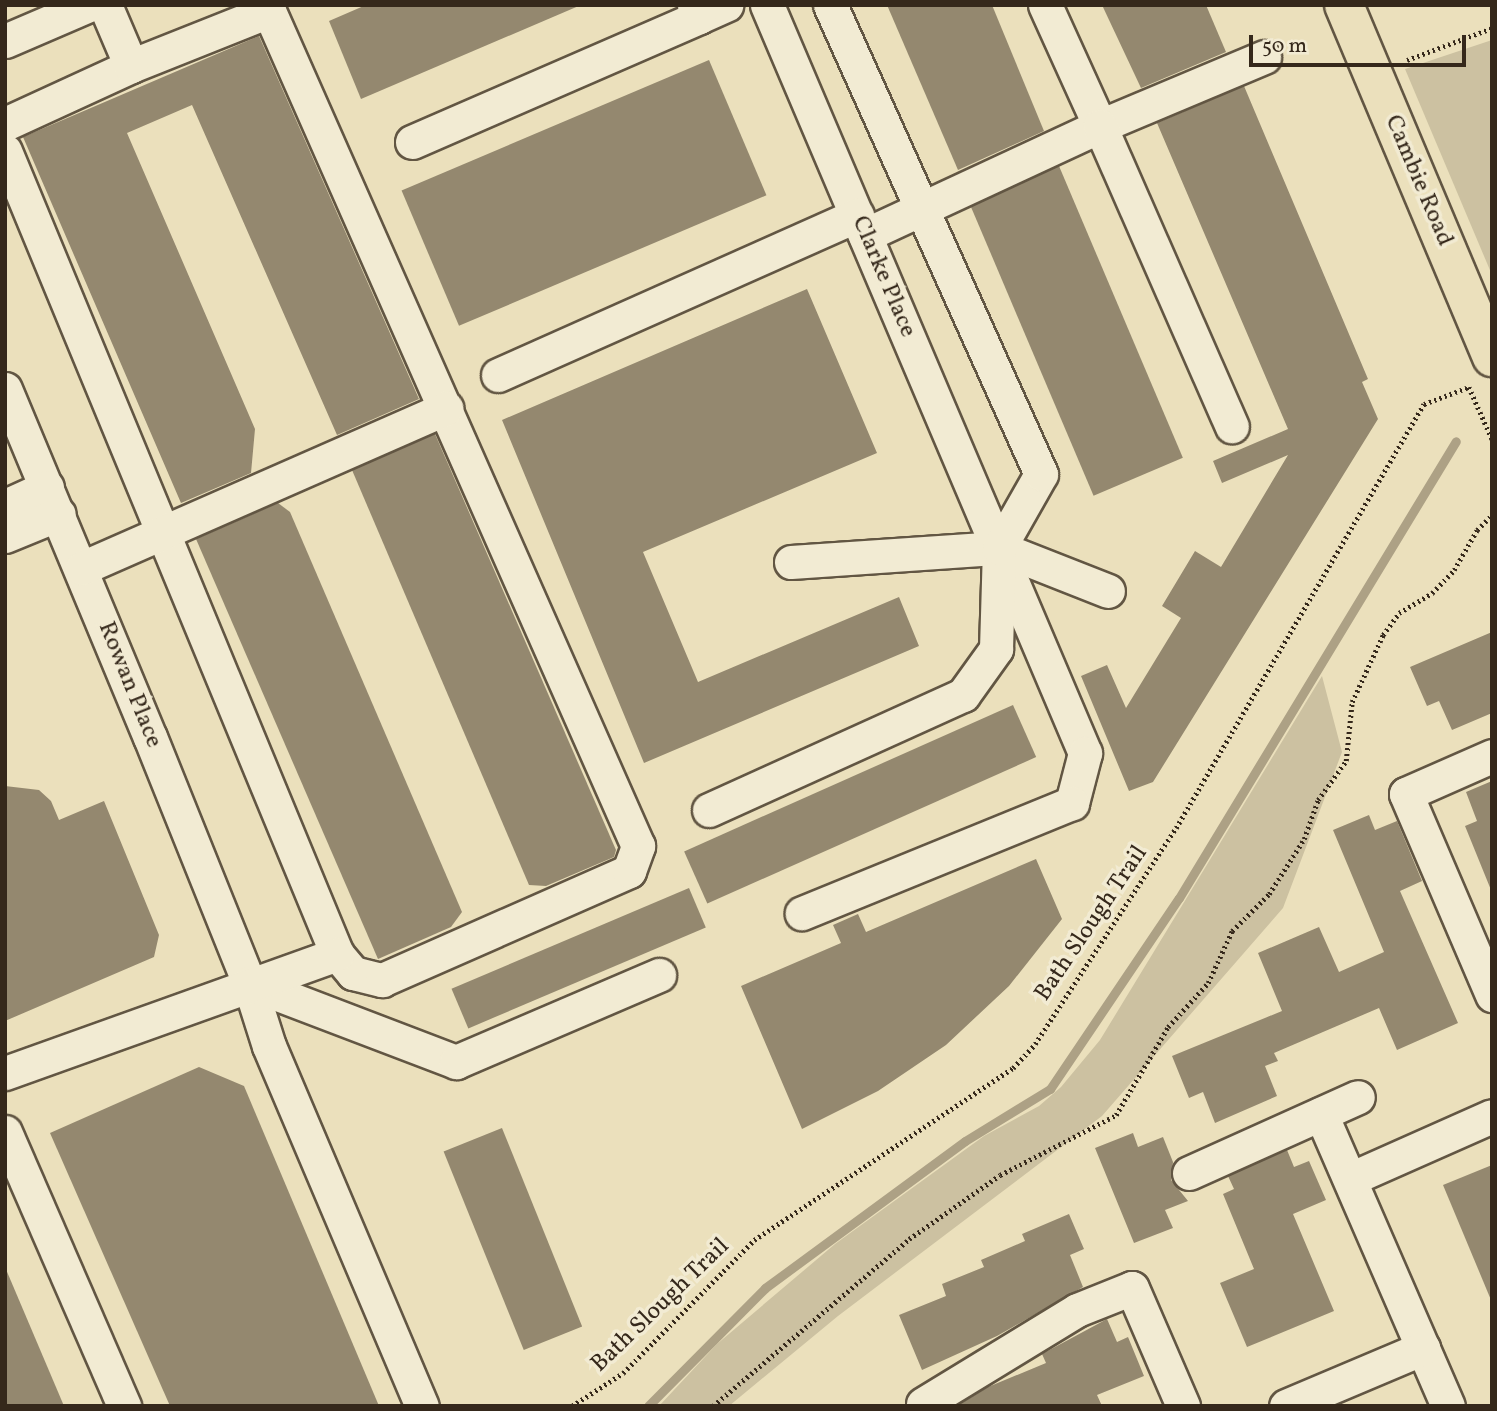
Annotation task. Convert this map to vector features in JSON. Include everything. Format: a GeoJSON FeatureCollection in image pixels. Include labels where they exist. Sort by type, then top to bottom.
{"type":"FeatureCollection","features":[{"type":"Feature","properties":{"kind":"main road","name":"Cambie Road"},"geometry":{"type":"LineString","coordinates":[[1343,5],[1480,372]]}},
{"type":"Feature","properties":{"kind":"street"},"geometry":{"type":"LineString","coordinates":[[5,41],[89,5]]}},
{"type":"Feature","properties":{"kind":"street"},"geometry":{"type":"LineString","coordinates":[[104,5],[131,66]]}},
{"type":"Feature","properties":{"kind":"street","name":"Clarke Place"},"geometry":{"type":"LineString","coordinates":[[767,5],[1085,753],[1072,803],[802,913]]}},
{"type":"Feature","properties":{"kind":"street"},"geometry":{"type":"LineString","coordinates":[[709,810],[963,695],[996,649],[999,548],[1041,474],[830,5]]}},
{"type":"Feature","properties":{"kind":"street"},"geometry":{"type":"LineString","coordinates":[[1045,5],[1232,426]]}},
{"type":"Feature","properties":{"kind":"street"},"geometry":{"type":"LineString","coordinates":[[412,142],[706,9]]}},
{"type":"Feature","properties":{"kind":"street"},"geometry":{"type":"LineString","coordinates":[[5,124],[131,66],[269,11],[638,846],[629,870],[382,980],[353,973],[337,954],[5,151]]}},
{"type":"Feature","properties":{"kind":"street"},"geometry":{"type":"LineString","coordinates":[[498,375],[861,225],[922,209],[1100,126],[1264,57]]}},
{"type":"Feature","properties":{"kind":"street","name":"Rowan Place"},"geometry":{"type":"LineString","coordinates":[[5,389],[82,568],[249,983],[269,1046],[422,1406]]}},
{"type":"Feature","properties":{"kind":"street"},"geometry":{"type":"LineString","coordinates":[[82,568],[446,408]]}},
{"type":"Feature","properties":{"kind":"street"},"geometry":{"type":"LineString","coordinates":[[5,506],[53,501]]}},
{"type":"Feature","properties":{"kind":"street"},"geometry":{"type":"LineString","coordinates":[[5,536],[53,501]]}},
{"type":"Feature","properties":{"kind":"street"},"geometry":{"type":"LineString","coordinates":[[792,562],[999,548],[1108,592]]}},
{"type":"Feature","properties":{"kind":"street"},"geometry":{"type":"LineString","coordinates":[[1492,756],[1406,794],[1492,996]]}},
{"type":"Feature","properties":{"kind":"street"},"geometry":{"type":"LineString","coordinates":[[5,1073],[249,983],[337,954]]}},
{"type":"Feature","properties":{"kind":"street"},"geometry":{"type":"LineString","coordinates":[[249,983],[456,1062],[659,975]]}},
{"type":"Feature","properties":{"kind":"street"},"geometry":{"type":"LineString","coordinates":[[1189,1173],[1358,1097]]}},
{"type":"Feature","properties":{"kind":"street"},"geometry":{"type":"LineString","coordinates":[[1321,1114],[1448,1406]]}},
{"type":"Feature","properties":{"kind":"street"},"geometry":{"type":"LineString","coordinates":[[1350,1179],[1492,1115]]}},
{"type":"Feature","properties":{"kind":"street"},"geometry":{"type":"LineString","coordinates":[[5,1132],[124,1406]]}},
{"type":"Feature","properties":{"kind":"street"},"geometry":{"type":"LineString","coordinates":[[923,1404],[1077,1310],[1132,1288],[1182,1406]]}},
{"type":"Feature","properties":{"kind":"street"},"geometry":{"type":"LineString","coordinates":[[1297,1404],[1423,1348]]}},
{"type":"Feature","properties":{"kind":"path"},"geometry":{"type":"LineString","coordinates":[[1407,60],[1492,28]]}},
{"type":"Feature","properties":{"kind":"path"},"geometry":{"type":"LineString","coordinates":[[1480,372],[1492,439]]}},
{"type":"Feature","properties":{"kind":"path","name":"Bath Slough Trail"},"geometry":{"type":"LineString","coordinates":[[572,1406],[623,1373],[754,1240],[1013,1068],[1035,1044],[1176,828],[1424,404],[1480,372]]}},
{"type":"Feature","properties":{"kind":"path"},"geometry":{"type":"LineString","coordinates":[[713,1406],[909,1239],[1000,1175],[1116,1115],[1168,1027],[1208,983],[1232,931],[1269,894],[1304,839],[1318,800],[1346,761],[1352,702],[1383,635],[1399,613],[1432,593],[1454,570],[1477,530],[1492,515]]}},
{"type":"Feature","properties":{"kind":"shaded area"},"geometry":{"type":"Polygon","coordinates":[[[1492,40],[1492,275],[1405,69],[1492,40]]]}},
{"type":"Feature","properties":{"kind":"shaded area"},"geometry":{"type":"Polygon","coordinates":[[[1322,676],[1342,752],[1283,908],[1102,1116],[838,1316],[729,1406],[659,1406],[717,1344],[835,1244],[984,1136],[1039,1106],[1061,1087],[1100,1040],[1322,676]]]}},
{"type":"Feature","properties":{"kind":"building"},"geometry":{"type":"Polygon","coordinates":[[[366,5],[581,5],[361,99],[329,21],[366,5]]]}},
{"type":"Feature","properties":{"kind":"building"},"geometry":{"type":"Polygon","coordinates":[[[887,5],[992,5],[1044,131],[958,170],[887,5]]]}},
{"type":"Feature","properties":{"kind":"building"},"geometry":{"type":"Polygon","coordinates":[[[1102,5],[1206,5],[1226,52],[1141,88],[1102,5]]]}},
{"type":"Feature","properties":{"kind":"building"},"geometry":{"type":"Polygon","coordinates":[[[259,36],[419,399],[337,435],[192,105],[127,133],[255,429],[251,473],[181,503],[23,137],[259,36]]]}},
{"type":"Feature","properties":{"kind":"building"},"geometry":{"type":"Polygon","coordinates":[[[709,60],[766,195],[459,326],[402,191],[709,60]]]}},
{"type":"Feature","properties":{"kind":"building"},"geometry":{"type":"Polygon","coordinates":[[[1244,86],[1368,379],[1362,382],[1378,419],[1153,782],[1129,791],[1081,676],[1107,665],[1126,708],[1181,618],[1162,606],[1195,551],[1221,567],[1288,455],[1222,483],[1213,461],[1288,429],[1157,123],[1244,86]]]}},
{"type":"Feature","properties":{"kind":"building"},"geometry":{"type":"Polygon","coordinates":[[[1059,166],[1183,458],[1094,496],[970,204],[1059,166]]]}},
{"type":"Feature","properties":{"kind":"building"},"geometry":{"type":"Polygon","coordinates":[[[807,289],[877,453],[643,552],[698,682],[899,597],[919,646],[644,763],[502,420],[807,289]]]}},
{"type":"Feature","properties":{"kind":"building"},"geometry":{"type":"Polygon","coordinates":[[[435,434],[616,850],[614,857],[546,886],[529,885],[352,470],[435,434]]]}},
{"type":"Feature","properties":{"kind":"building"},"geometry":{"type":"Polygon","coordinates":[[[278,503],[290,512],[462,912],[451,927],[378,959],[196,539],[278,503]]]}},
{"type":"Feature","properties":{"kind":"building"},"geometry":{"type":"Polygon","coordinates":[[[1492,632],[1492,713],[1452,730],[1439,701],[1427,706],[1410,667],[1492,632]]]}},
{"type":"Feature","properties":{"kind":"building"},"geometry":{"type":"Polygon","coordinates":[[[1013,705],[1036,757],[707,903],[684,851],[1013,705]]]}},
{"type":"Feature","properties":{"kind":"building"},"geometry":{"type":"Polygon","coordinates":[[[1492,781],[1491,890],[1465,826],[1477,821],[1466,792],[1492,781]]]}},
{"type":"Feature","properties":{"kind":"building"},"geometry":{"type":"Polygon","coordinates":[[[5,786],[39,790],[51,801],[59,820],[104,801],[159,935],[154,957],[5,1021],[5,786]]]}},
{"type":"Feature","properties":{"kind":"building"},"geometry":{"type":"Polygon","coordinates":[[[1369,815],[1375,830],[1397,821],[1422,881],[1400,891],[1458,1023],[1397,1050],[1379,1008],[1274,1053],[1278,1061],[1265,1066],[1277,1096],[1215,1123],[1203,1092],[1189,1098],[1172,1056],[1282,1011],[1258,953],[1319,927],[1339,972],[1384,952],[1333,830],[1369,815]]]}},
{"type":"Feature","properties":{"kind":"building"},"geometry":{"type":"Polygon","coordinates":[[[1036,859],[1062,919],[1009,986],[946,1045],[878,1091],[802,1129],[741,986],[841,943],[833,925],[858,914],[866,932],[1036,859]]]}},
{"type":"Feature","properties":{"kind":"building"},"geometry":{"type":"Polygon","coordinates":[[[689,888],[706,928],[468,1028],[452,989],[689,888]]]}},
{"type":"Feature","properties":{"kind":"building"},"geometry":{"type":"Polygon","coordinates":[[[199,1067],[244,1086],[379,1406],[170,1406],[50,1133],[199,1067]]]}},
{"type":"Feature","properties":{"kind":"building"},"geometry":{"type":"Polygon","coordinates":[[[502,1128],[582,1326],[524,1350],[444,1152],[502,1128]]]}},
{"type":"Feature","properties":{"kind":"building"},"geometry":{"type":"Polygon","coordinates":[[[1133,1133],[1138,1147],[1163,1137],[1173,1162],[1171,1180],[1188,1201],[1165,1210],[1173,1228],[1134,1243],[1095,1148],[1133,1133]]]}},
{"type":"Feature","properties":{"kind":"building"},"geometry":{"type":"Polygon","coordinates":[[[1287,1150],[1294,1167],[1309,1161],[1326,1200],[1293,1214],[1334,1311],[1247,1347],[1220,1283],[1254,1269],[1223,1194],[1234,1189],[1228,1176],[1287,1150]]]}},
{"type":"Feature","properties":{"kind":"building"},"geometry":{"type":"Polygon","coordinates":[[[1492,1165],[1492,1300],[1491,1300],[1443,1185],[1492,1165]]]}},
{"type":"Feature","properties":{"kind":"building"},"geometry":{"type":"Polygon","coordinates":[[[1069,1214],[1084,1249],[1070,1255],[1083,1287],[997,1336],[922,1370],[899,1315],[946,1296],[942,1284],[984,1267],[981,1260],[1025,1241],[1022,1234],[1069,1214]]]}},
{"type":"Feature","properties":{"kind":"building"},"geometry":{"type":"Polygon","coordinates":[[[5,1267],[64,1406],[5,1406],[5,1267]]]}},
{"type":"Feature","properties":{"kind":"building"},"geometry":{"type":"Polygon","coordinates":[[[1107,1319],[1117,1342],[1128,1337],[1144,1376],[1097,1395],[1102,1406],[957,1406],[988,1387],[1046,1363],[1042,1354],[1107,1319]]]}},
{"type":"Feature","properties":{"kind":"waterway"},"geometry":{"type":"LineString","coordinates":[[648,1406],[765,1288],[965,1141],[1050,1089],[1179,898],[1456,441]]}}]}
